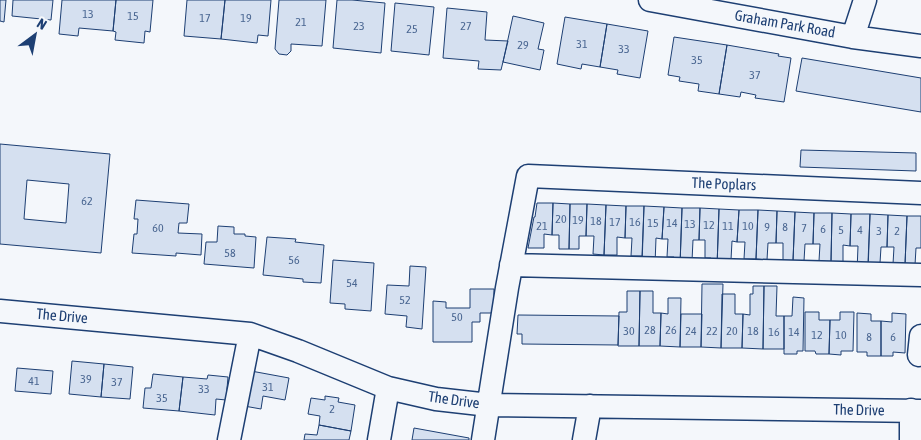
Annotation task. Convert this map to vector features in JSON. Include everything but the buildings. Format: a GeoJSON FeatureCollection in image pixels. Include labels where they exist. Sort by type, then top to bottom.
{"type":"FeatureCollection","features":[{"type":"Feature","properties":{"kind":"street","name":"Graham Park Road"},"geometry":{"type":"LineString","coordinates":[[650,0],[854,37],[921,46]]}},
{"type":"Feature","properties":{"kind":"street"},"geometry":{"type":"LineString","coordinates":[[854,37],[865,0]]}},
{"type":"Feature","properties":{"kind":"street","name":"The Poplars"},"geometry":{"type":"LineString","coordinates":[[511,265],[528,176],[921,193]]}},
{"type":"Feature","properties":{"kind":"street"},"geometry":{"type":"LineString","coordinates":[[482,440],[511,265],[921,275]]}},
{"type":"Feature","properties":{"kind":"street","name":"The Drive"},"geometry":{"type":"LineString","coordinates":[[0,310],[250,334],[298,351],[388,388],[436,399],[489,405],[916,411]]}},
{"type":"Feature","properties":{"kind":"street"},"geometry":{"type":"LineString","coordinates":[[229,440],[250,334]]}},
{"type":"Feature","properties":{"kind":"street"},"geometry":{"type":"LineString","coordinates":[[379,440],[388,388]]}},
{"type":"Feature","properties":{"kind":"street"},"geometry":{"type":"LineString","coordinates":[[584,440],[590,406]]}},
{"type":"Feature","properties":{"kind":"street"},"geometry":{"type":"LineString","coordinates":[[911,440],[916,411]]}}]}
